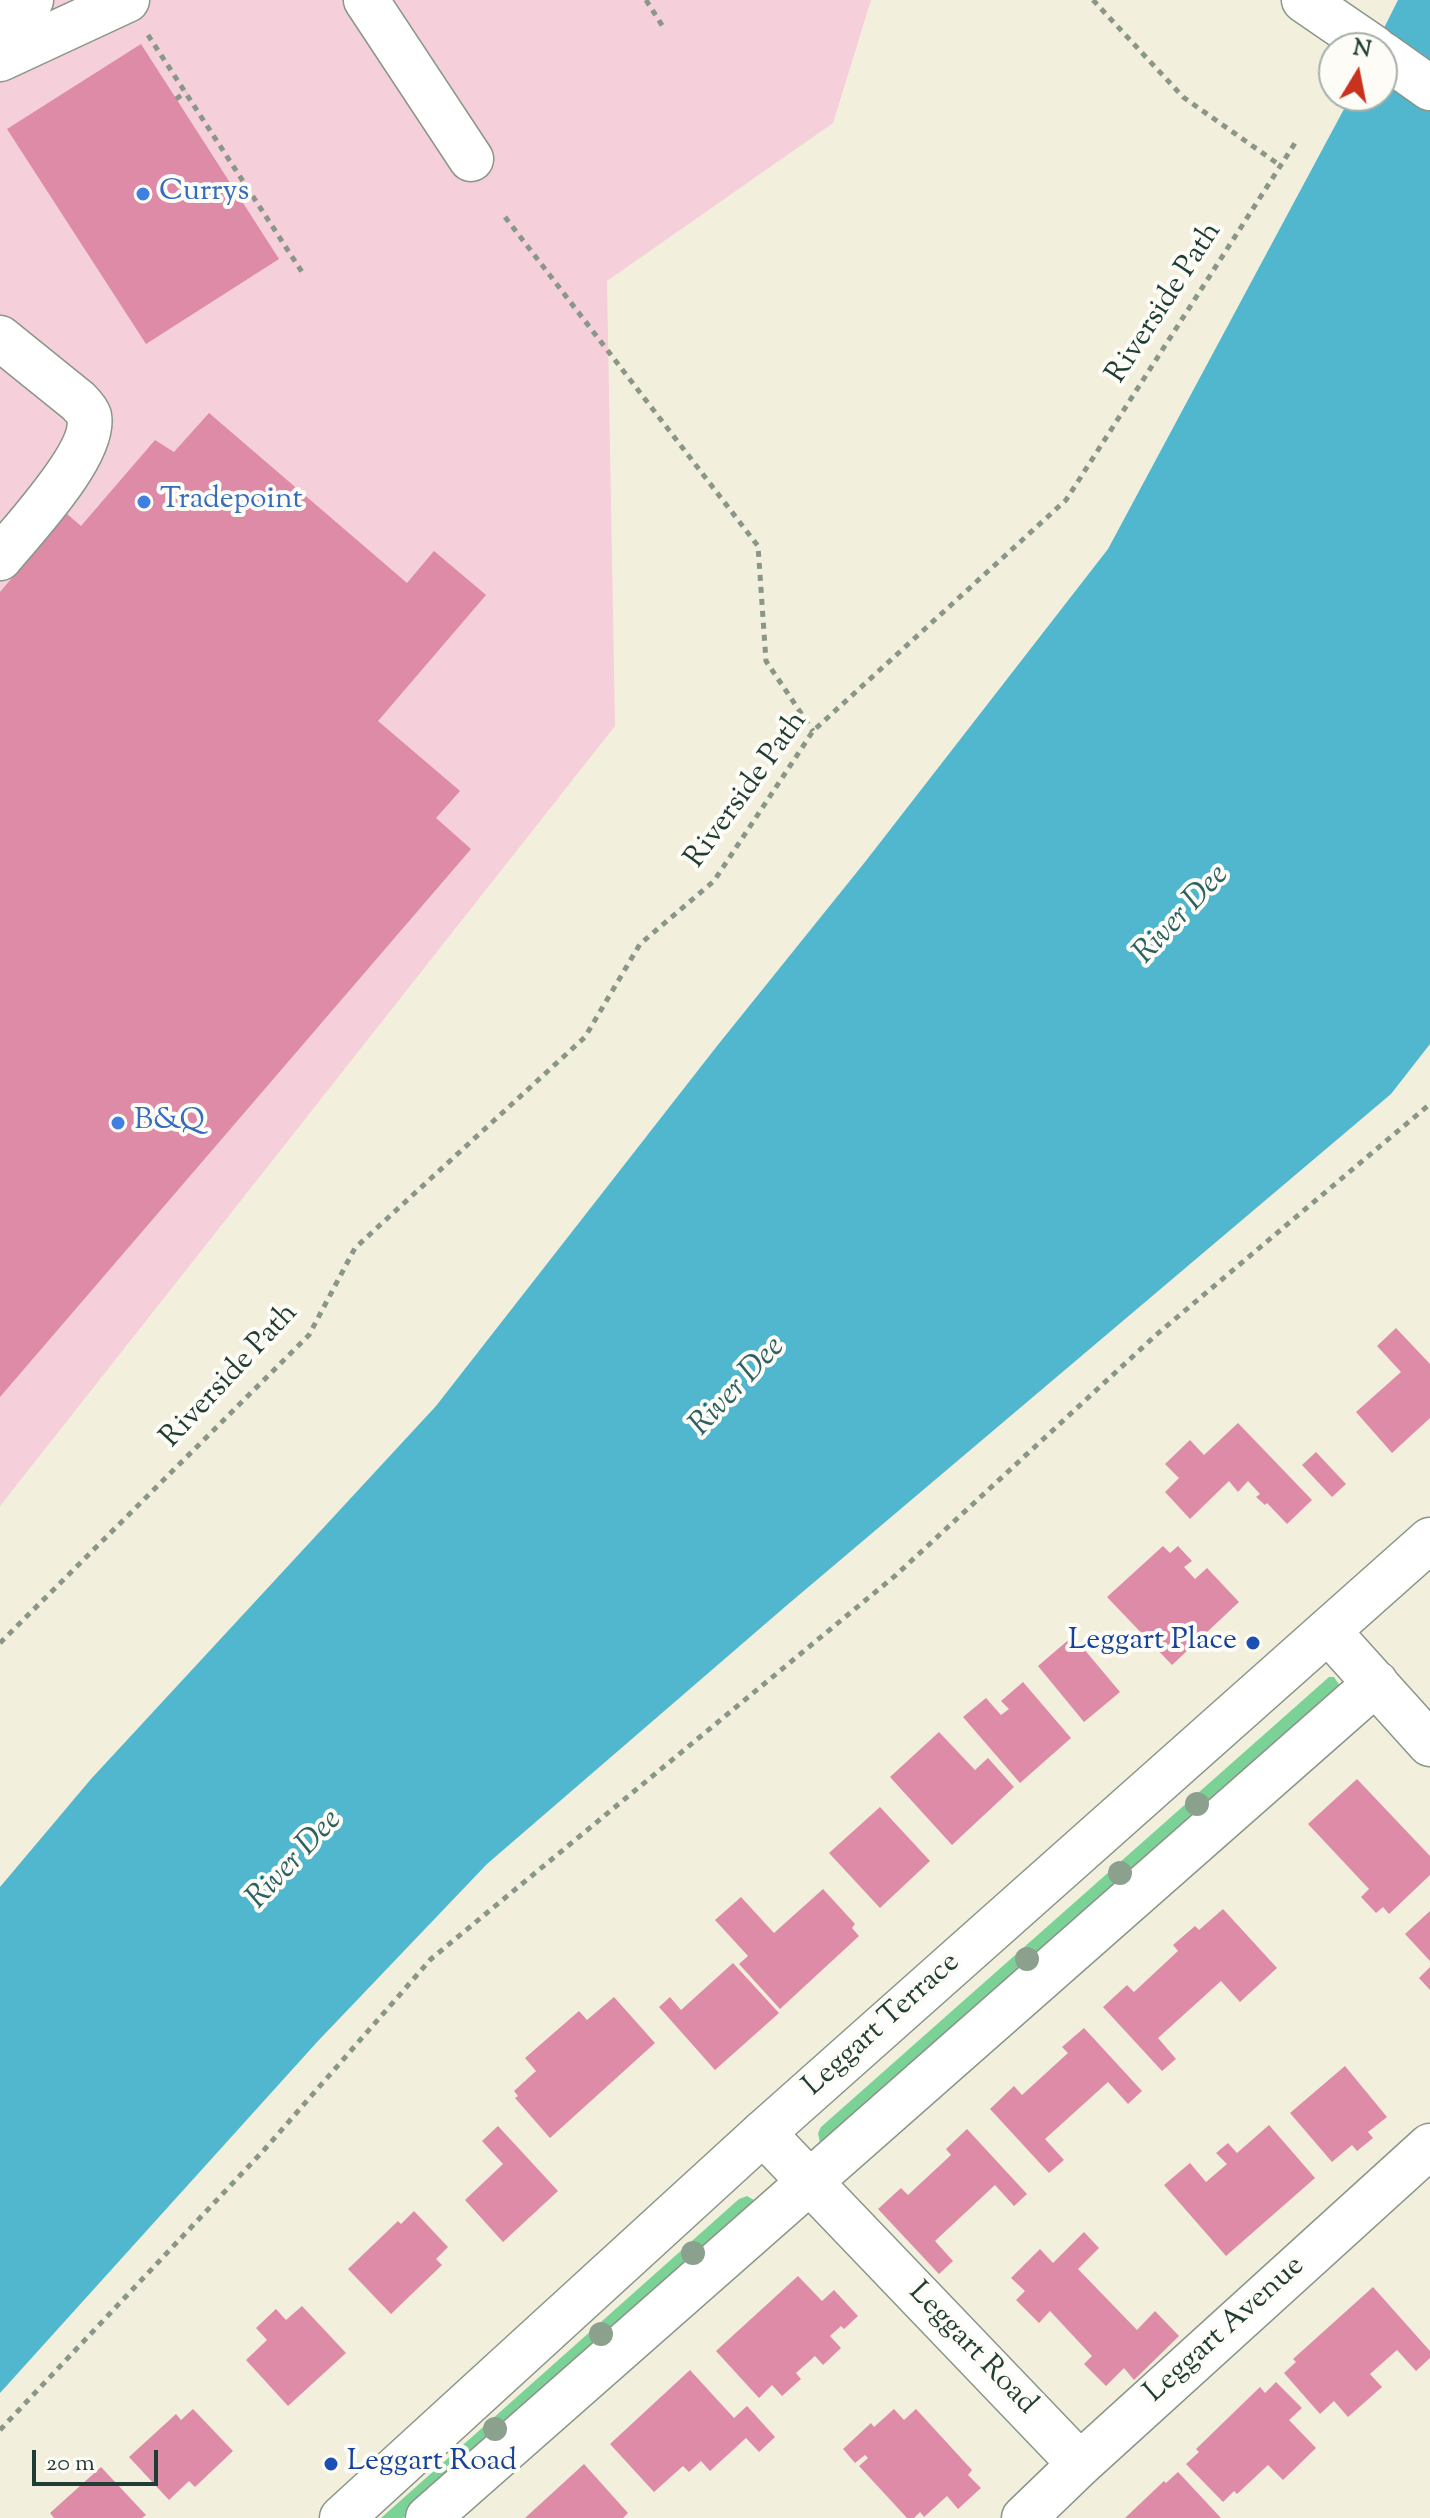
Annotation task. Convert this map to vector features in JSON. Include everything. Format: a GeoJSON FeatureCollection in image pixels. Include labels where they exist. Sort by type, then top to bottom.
{"type":"FeatureCollection","features":[{"type":"Feature","properties":{"kind":"street"},"geometry":{"type":"LineString","coordinates":[[0,16],[31,0]]}},
{"type":"Feature","properties":{"kind":"street"},"geometry":{"type":"LineString","coordinates":[[366,0],[471,159]]}},
{"type":"Feature","properties":{"kind":"street"},"geometry":{"type":"LineString","coordinates":[[1304,0],[1351,32]]}},
{"type":"Feature","properties":{"kind":"street"},"geometry":{"type":"LineString","coordinates":[[0,59],[134,12]]}},
{"type":"Feature","properties":{"kind":"street"},"geometry":{"type":"LineString","coordinates":[[1398,65],[1430,88]]}},
{"type":"Feature","properties":{"kind":"street"},"geometry":{"type":"LineString","coordinates":[[0,338],[78,401],[88,413],[89,426],[72,467],[0,558]]}},
{"type":"Feature","properties":{"kind":"street","name":"Leggart Terrace"},"geometry":{"type":"LineString","coordinates":[[342,2518],[763,2133],[1430,1540]]}},
{"type":"Feature","properties":{"kind":"street"},"geometry":{"type":"LineString","coordinates":[[1328,1631],[1430,1744]]}},
{"type":"Feature","properties":{"kind":"street"},"geometry":{"type":"LineString","coordinates":[[428,2518],[1376,1683]]}},
{"type":"Feature","properties":{"kind":"street","name":"Leggart Road"},"geometry":{"type":"LineString","coordinates":[[763,2133],[1080,2464]]}},
{"type":"Feature","properties":{"kind":"street","name":"Leggart Avenue"},"geometry":{"type":"LineString","coordinates":[[1024,2518],[1430,2146]]}},
{"type":"Feature","properties":{"kind":"path"},"geometry":{"type":"LineString","coordinates":[[646,0],[665,30]]}},
{"type":"Feature","properties":{"kind":"path"},"geometry":{"type":"LineString","coordinates":[[1093,0],[1183,97],[1281,166]]}},
{"type":"Feature","properties":{"kind":"path"},"geometry":{"type":"LineString","coordinates":[[134,12],[302,272]]}},
{"type":"Feature","properties":{"kind":"path"},"geometry":{"type":"LineString","coordinates":[[176,99],[186,92]]}},
{"type":"Feature","properties":{"kind":"path","name":"Riverside Path"},"geometry":{"type":"LineString","coordinates":[[0,1643],[309,1335],[355,1248],[585,1037],[640,944],[714,881],[813,731],[1066,500],[1297,140]]}},
{"type":"Feature","properties":{"kind":"path"},"geometry":{"type":"LineString","coordinates":[[505,217],[758,546],[766,661],[813,731]]}},
{"type":"Feature","properties":{"kind":"path"},"geometry":{"type":"LineString","coordinates":[[0,2430],[264,2150],[431,1959],[896,1575],[1156,1335],[1430,1104]]}},
{"type":"Feature","properties":{"kind":"shaded area"},"geometry":{"type":"Polygon","coordinates":[[[0,0],[871,0],[833,123],[607,281],[615,726],[0,1506],[0,0]]]}},
{"type":"Feature","properties":{"kind":"green space"},"geometry":{"type":"Polygon","coordinates":[[[1329,1677],[1334,1677],[1340,1686],[826,2144],[820,2143],[818,2133],[821,2127],[1329,1677]]]}},
{"type":"Feature","properties":{"kind":"green space"},"geometry":{"type":"Polygon","coordinates":[[[747,2196],[754,2200],[752,2208],[403,2518],[381,2518],[739,2199],[747,2196]]]}},
{"type":"Feature","properties":{"kind":"water","name":"River Dee"},"geometry":{"type":"Polygon","coordinates":[[[1398,0],[1430,0],[1430,1044],[1391,1094],[786,1606],[487,1864],[318,2041],[0,2393],[0,1887],[91,1779],[436,1406],[1108,549],[1342,112],[1398,112],[1398,32],[1382,32],[1398,0]]]}},
{"type":"Feature","properties":{"kind":"building","name":"Currys"},"geometry":{"type":"Polygon","coordinates":[[[141,44],[279,259],[146,344],[7,129],[141,44]]]}},
{"type":"Feature","properties":{"kind":"building","name":"B&Q"},"geometry":{"type":"Polygon","coordinates":[[[209,413],[407,583],[434,551],[486,595],[378,721],[460,791],[436,818],[471,849],[0,1397],[0,592],[67,514],[81,526],[155,440],[174,452],[209,413]]]}},
{"type":"Feature","properties":{"kind":"building"},"geometry":{"type":"Polygon","coordinates":[[[1396,1328],[1430,1364],[1430,1418],[1392,1453],[1356,1412],[1401,1372],[1377,1346],[1396,1328]]]}},
{"type":"Feature","properties":{"kind":"building"},"geometry":{"type":"Polygon","coordinates":[[[1238,1423],[1312,1500],[1287,1524],[1267,1503],[1265,1505],[1256,1497],[1260,1494],[1248,1481],[1238,1492],[1229,1481],[1190,1519],[1165,1492],[1179,1478],[1165,1464],[1190,1440],[1204,1455],[1238,1423]]]}},
{"type":"Feature","properties":{"kind":"building"},"geometry":{"type":"Polygon","coordinates":[[[1316,1452],[1346,1484],[1332,1497],[1302,1465],[1316,1452]]]}},
{"type":"Feature","properties":{"kind":"building"},"geometry":{"type":"Polygon","coordinates":[[[1163,1546],[1170,1553],[1178,1546],[1192,1561],[1184,1567],[1195,1579],[1207,1568],[1239,1602],[1172,1665],[1107,1597],[1163,1546]]]}},
{"type":"Feature","properties":{"kind":"building"},"geometry":{"type":"Polygon","coordinates":[[[1073,1636],[1120,1692],[1084,1722],[1038,1666],[1073,1636]]]}},
{"type":"Feature","properties":{"kind":"building"},"geometry":{"type":"Polygon","coordinates":[[[1023,1682],[1071,1738],[1020,1783],[963,1717],[986,1698],[1001,1715],[1009,1709],[1001,1701],[1023,1682]]]}},
{"type":"Feature","properties":{"kind":"building"},"geometry":{"type":"Polygon","coordinates":[[[939,1732],[975,1770],[988,1758],[1014,1787],[952,1845],[890,1777],[939,1732]]]}},
{"type":"Feature","properties":{"kind":"building"},"geometry":{"type":"Polygon","coordinates":[[[1357,1779],[1430,1856],[1430,1875],[1389,1914],[1383,1907],[1376,1913],[1361,1897],[1369,1889],[1308,1824],[1357,1779]]]}},
{"type":"Feature","properties":{"kind":"building"},"geometry":{"type":"Polygon","coordinates":[[[880,1807],[930,1861],[880,1908],[829,1853],[880,1807]]]}},
{"type":"Feature","properties":{"kind":"building"},"geometry":{"type":"Polygon","coordinates":[[[823,1889],[855,1924],[852,1928],[859,1936],[780,2009],[739,1964],[748,1956],[715,1920],[741,1897],[774,1933],[823,1889]]]}},
{"type":"Feature","properties":{"kind":"building"},"geometry":{"type":"Polygon","coordinates":[[[1223,1909],[1277,1968],[1240,2002],[1221,1981],[1158,2038],[1176,2059],[1162,2071],[1103,2007],[1127,1985],[1134,1992],[1178,1951],[1173,1945],[1195,1926],[1199,1930],[1223,1909]]]}},
{"type":"Feature","properties":{"kind":"building"},"geometry":{"type":"Polygon","coordinates":[[[1430,1911],[1430,1961],[1405,1934],[1430,1911]]]}},
{"type":"Feature","properties":{"kind":"building"},"geometry":{"type":"Polygon","coordinates":[[[733,1963],[779,2013],[715,2070],[659,2007],[670,1997],[681,2010],[733,1963]]]}},
{"type":"Feature","properties":{"kind":"building"},"geometry":{"type":"Polygon","coordinates":[[[1430,1967],[1430,1990],[1419,1978],[1430,1967]]]}},
{"type":"Feature","properties":{"kind":"building"},"geometry":{"type":"Polygon","coordinates":[[[614,1997],[655,2043],[550,2138],[515,2098],[518,2096],[514,2091],[536,2071],[525,2058],[579,2011],[587,2020],[614,1997]]]}},
{"type":"Feature","properties":{"kind":"building"},"geometry":{"type":"Polygon","coordinates":[[[1084,2028],[1142,2091],[1128,2104],[1108,2082],[1045,2139],[1064,2160],[1049,2173],[990,2109],[1014,2086],[1022,2095],[1068,2053],[1062,2047],[1084,2028]]]}},
{"type":"Feature","properties":{"kind":"building"},"geometry":{"type":"Polygon","coordinates":[[[1345,2066],[1387,2117],[1368,2132],[1373,2138],[1357,2151],[1352,2145],[1332,2162],[1290,2113],[1345,2066]]]}},
{"type":"Feature","properties":{"kind":"building"},"geometry":{"type":"Polygon","coordinates":[[[1269,2125],[1315,2178],[1226,2256],[1164,2185],[1190,2163],[1206,2182],[1227,2164],[1216,2153],[1228,2143],[1237,2153],[1269,2125]]]}},
{"type":"Feature","properties":{"kind":"building"},"geometry":{"type":"Polygon","coordinates":[[[498,2126],[558,2191],[503,2242],[465,2200],[503,2164],[482,2141],[498,2126]]]}},
{"type":"Feature","properties":{"kind":"building"},"geometry":{"type":"Polygon","coordinates":[[[967,2129],[1027,2194],[1014,2206],[995,2185],[935,2241],[953,2261],[939,2274],[878,2209],[901,2188],[908,2195],[951,2155],[946,2149],[967,2129]]]}},
{"type":"Feature","properties":{"kind":"building"},"geometry":{"type":"Polygon","coordinates":[[[414,2211],[448,2247],[436,2259],[442,2265],[391,2314],[348,2269],[398,2221],[401,2224],[414,2211]]]}},
{"type":"Feature","properties":{"kind":"building"},"geometry":{"type":"Polygon","coordinates":[[[1084,2232],[1099,2248],[1078,2269],[1137,2330],[1155,2311],[1179,2336],[1134,2380],[1124,2368],[1106,2386],[1084,2364],[1092,2356],[1050,2311],[1039,2323],[1016,2300],[1025,2291],[1011,2278],[1040,2249],[1053,2263],[1084,2232]]]}},
{"type":"Feature","properties":{"kind":"building"},"geometry":{"type":"Polygon","coordinates":[[[798,2276],[822,2301],[834,2290],[858,2316],[844,2329],[841,2326],[830,2336],[841,2348],[823,2365],[815,2356],[796,2373],[801,2379],[782,2396],[772,2385],[759,2398],[716,2351],[798,2276]]]}},
{"type":"Feature","properties":{"kind":"building"},"geometry":{"type":"Polygon","coordinates":[[[1373,2287],[1430,2351],[1430,2358],[1416,2371],[1397,2350],[1370,2374],[1382,2387],[1348,2417],[1334,2401],[1320,2414],[1284,2373],[1296,2362],[1293,2359],[1373,2287]]]}},
{"type":"Feature","properties":{"kind":"building"},"geometry":{"type":"Polygon","coordinates":[[[302,2306],[346,2353],[288,2406],[246,2360],[267,2340],[256,2328],[276,2309],[286,2320],[302,2306]]]}},
{"type":"Feature","properties":{"kind":"building"},"geometry":{"type":"Polygon","coordinates":[[[690,2370],[734,2418],[747,2406],[775,2437],[759,2452],[746,2438],[710,2471],[701,2461],[689,2472],[683,2466],[654,2492],[610,2444],[690,2370]]]}},
{"type":"Feature","properties":{"kind":"building"},"geometry":{"type":"Polygon","coordinates":[[[1276,2382],[1302,2408],[1289,2420],[1316,2448],[1283,2480],[1268,2465],[1237,2494],[1234,2491],[1223,2502],[1186,2464],[1199,2452],[1196,2449],[1260,2387],[1265,2393],[1276,2382]]]}},
{"type":"Feature","properties":{"kind":"building"},"geometry":{"type":"Polygon","coordinates":[[[193,2409],[233,2451],[195,2487],[189,2481],[169,2500],[129,2457],[176,2414],[181,2420],[193,2409]]]}},
{"type":"Feature","properties":{"kind":"building"},"geometry":{"type":"Polygon","coordinates":[[[894,2409],[904,2420],[916,2409],[972,2470],[968,2475],[981,2488],[958,2509],[947,2496],[924,2517],[920,2512],[914,2518],[907,2518],[859,2466],[868,2458],[865,2455],[855,2463],[843,2449],[871,2423],[874,2427],[894,2409]]]}},
{"type":"Feature","properties":{"kind":"building"},"geometry":{"type":"Polygon","coordinates":[[[584,2464],[628,2513],[623,2518],[525,2518],[584,2464]]]}},
{"type":"Feature","properties":{"kind":"building"},"geometry":{"type":"Polygon","coordinates":[[[101,2467],[146,2515],[142,2518],[54,2518],[50,2513],[101,2467]]]}},
{"type":"Feature","properties":{"kind":"building"},"geometry":{"type":"Polygon","coordinates":[[[1178,2472],[1221,2518],[1125,2518],[1164,2481],[1166,2483],[1178,2472]]]}},
{"type":"Feature","properties":{"kind":"place","name":"Currys"},"geometry":{"type":"Point","coordinates":[143,194]}},
{"type":"Feature","properties":{"kind":"place","name":"Tradepoint"},"geometry":{"type":"Point","coordinates":[144,502]}},
{"type":"Feature","properties":{"kind":"place","name":"B&Q"},"geometry":{"type":"Point","coordinates":[118,1123]}},
{"type":"Feature","properties":{"kind":"place","name":"Leggart Place"},"geometry":{"type":"Point","coordinates":[1253,1643]}},
{"type":"Feature","properties":{"kind":"place","name":"Leggart Road"},"geometry":{"type":"Point","coordinates":[331,2464]}}]}
